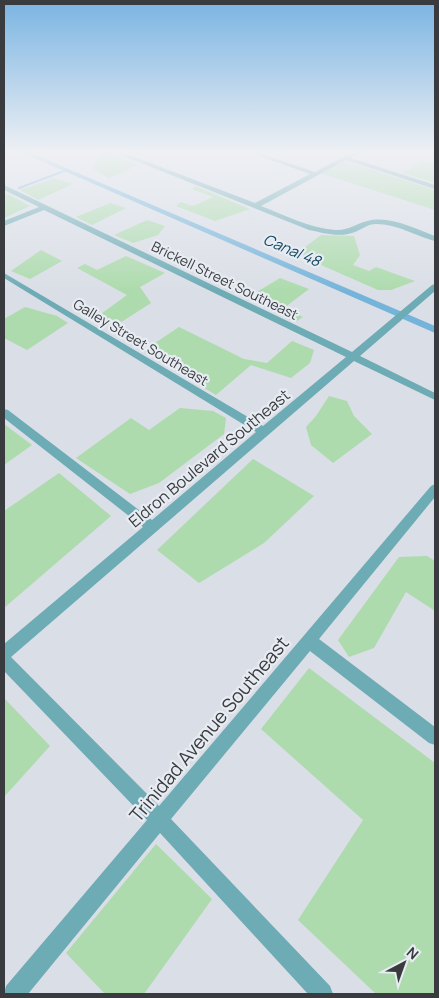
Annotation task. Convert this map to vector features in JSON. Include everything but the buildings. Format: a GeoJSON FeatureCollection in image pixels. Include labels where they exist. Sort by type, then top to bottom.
{"type":"FeatureCollection","features":[{"type":"Feature","properties":{"kind":"street","name":"Brickell Street Southeast"},"geometry":{"type":"LineString","coordinates":[[29,200],[435,397]]}},
{"type":"Feature","properties":{"kind":"street"},"geometry":{"type":"LineString","coordinates":[[239,200],[329,233],[342,233],[363,224],[378,222],[398,226],[435,239]]}},
{"type":"Feature","properties":{"kind":"street"},"geometry":{"type":"LineString","coordinates":[[255,206],[267,200]]}},
{"type":"Feature","properties":{"kind":"street"},"geometry":{"type":"LineString","coordinates":[[4,224],[44,207]]}},
{"type":"Feature","properties":{"kind":"street","name":"Galley Street Southeast"},"geometry":{"type":"LineString","coordinates":[[4,275],[264,432]]}},
{"type":"Feature","properties":{"kind":"street","name":"Eldron Boulevard Southeast"},"geometry":{"type":"LineString","coordinates":[[4,653],[435,287]]}},
{"type":"Feature","properties":{"kind":"street"},"geometry":{"type":"LineString","coordinates":[[4,413],[152,527]]}},
{"type":"Feature","properties":{"kind":"street","name":"Trinidad Avenue Southeast"},"geometry":{"type":"LineString","coordinates":[[14,994],[435,489]]}},
{"type":"Feature","properties":{"kind":"street"},"geometry":{"type":"LineString","coordinates":[[309,641],[435,737]]}},
{"type":"Feature","properties":{"kind":"street"},"geometry":{"type":"LineString","coordinates":[[4,660],[160,820],[322,994]]}},
{"type":"Feature","properties":{"kind":"green space"},"geometry":{"type":"Polygon","coordinates":[[[4,200],[18,200],[30,206],[4,218],[4,200]]]}},
{"type":"Feature","properties":{"kind":"green space"},"geometry":{"type":"Polygon","coordinates":[[[207,200],[227,200],[250,209],[215,221],[176,206],[181,202],[193,206],[207,200]]]}},
{"type":"Feature","properties":{"kind":"green space"},"geometry":{"type":"Polygon","coordinates":[[[403,200],[435,200],[435,210],[403,200]]]}},
{"type":"Feature","properties":{"kind":"green space"},"geometry":{"type":"Polygon","coordinates":[[[110,203],[126,208],[92,225],[76,217],[110,203]]]}},
{"type":"Feature","properties":{"kind":"green space"},"geometry":{"type":"Polygon","coordinates":[[[147,220],[165,226],[158,235],[133,243],[114,235],[147,220]]]}},
{"type":"Feature","properties":{"kind":"green space"},"geometry":{"type":"Polygon","coordinates":[[[321,235],[354,236],[360,255],[353,265],[369,271],[376,267],[415,281],[391,290],[378,290],[296,254],[321,235]]]}},
{"type":"Feature","properties":{"kind":"green space"},"geometry":{"type":"Polygon","coordinates":[[[41,250],[62,261],[30,279],[11,271],[41,250]]]}},
{"type":"Feature","properties":{"kind":"green space"},"geometry":{"type":"Polygon","coordinates":[[[126,256],[165,273],[140,287],[151,303],[112,328],[94,319],[127,295],[77,268],[85,264],[97,270],[126,256]]]}},
{"type":"Feature","properties":{"kind":"green space"},"geometry":{"type":"Polygon","coordinates":[[[280,278],[309,289],[284,308],[303,317],[295,322],[247,298],[280,278]]]}},
{"type":"Feature","properties":{"kind":"green space"},"geometry":{"type":"Polygon","coordinates":[[[25,307],[57,316],[68,323],[27,350],[4,338],[4,319],[25,307]]]}},
{"type":"Feature","properties":{"kind":"green space"},"geometry":{"type":"Polygon","coordinates":[[[179,327],[244,359],[267,363],[292,341],[314,350],[310,363],[291,378],[251,365],[216,395],[143,351],[179,327]]]}},
{"type":"Feature","properties":{"kind":"green space"},"geometry":{"type":"Polygon","coordinates":[[[329,396],[347,401],[354,416],[372,434],[333,463],[311,445],[306,427],[329,396]]]}},
{"type":"Feature","properties":{"kind":"green space"},"geometry":{"type":"Polygon","coordinates":[[[180,408],[213,411],[226,418],[224,434],[159,483],[130,494],[76,458],[131,418],[149,430],[180,408]]]}},
{"type":"Feature","properties":{"kind":"green space"},"geometry":{"type":"Polygon","coordinates":[[[4,424],[32,445],[4,465],[4,424]]]}},
{"type":"Feature","properties":{"kind":"green space"},"geometry":{"type":"Polygon","coordinates":[[[253,459],[314,496],[264,543],[199,583],[157,550],[253,459]]]}},
{"type":"Feature","properties":{"kind":"green space"},"geometry":{"type":"Polygon","coordinates":[[[59,473],[111,516],[4,608],[4,511],[59,473]]]}},
{"type":"Feature","properties":{"kind":"green space"},"geometry":{"type":"Polygon","coordinates":[[[427,556],[435,561],[435,611],[406,592],[374,648],[349,657],[338,640],[399,557],[427,556]]]}},
{"type":"Feature","properties":{"kind":"green space"},"geometry":{"type":"Polygon","coordinates":[[[309,668],[435,763],[435,994],[376,994],[298,920],[363,820],[261,729],[309,668]]]}},
{"type":"Feature","properties":{"kind":"green space"},"geometry":{"type":"Polygon","coordinates":[[[4,698],[50,746],[4,797],[4,698]]]}},
{"type":"Feature","properties":{"kind":"green space"},"geometry":{"type":"Polygon","coordinates":[[[156,844],[212,899],[144,994],[105,994],[66,953],[156,844]]]}},
{"type":"Feature","properties":{"kind":"waterway","name":"Canal 48"},"geometry":{"type":"LineString","coordinates":[[134,200],[435,330]]}}]}
